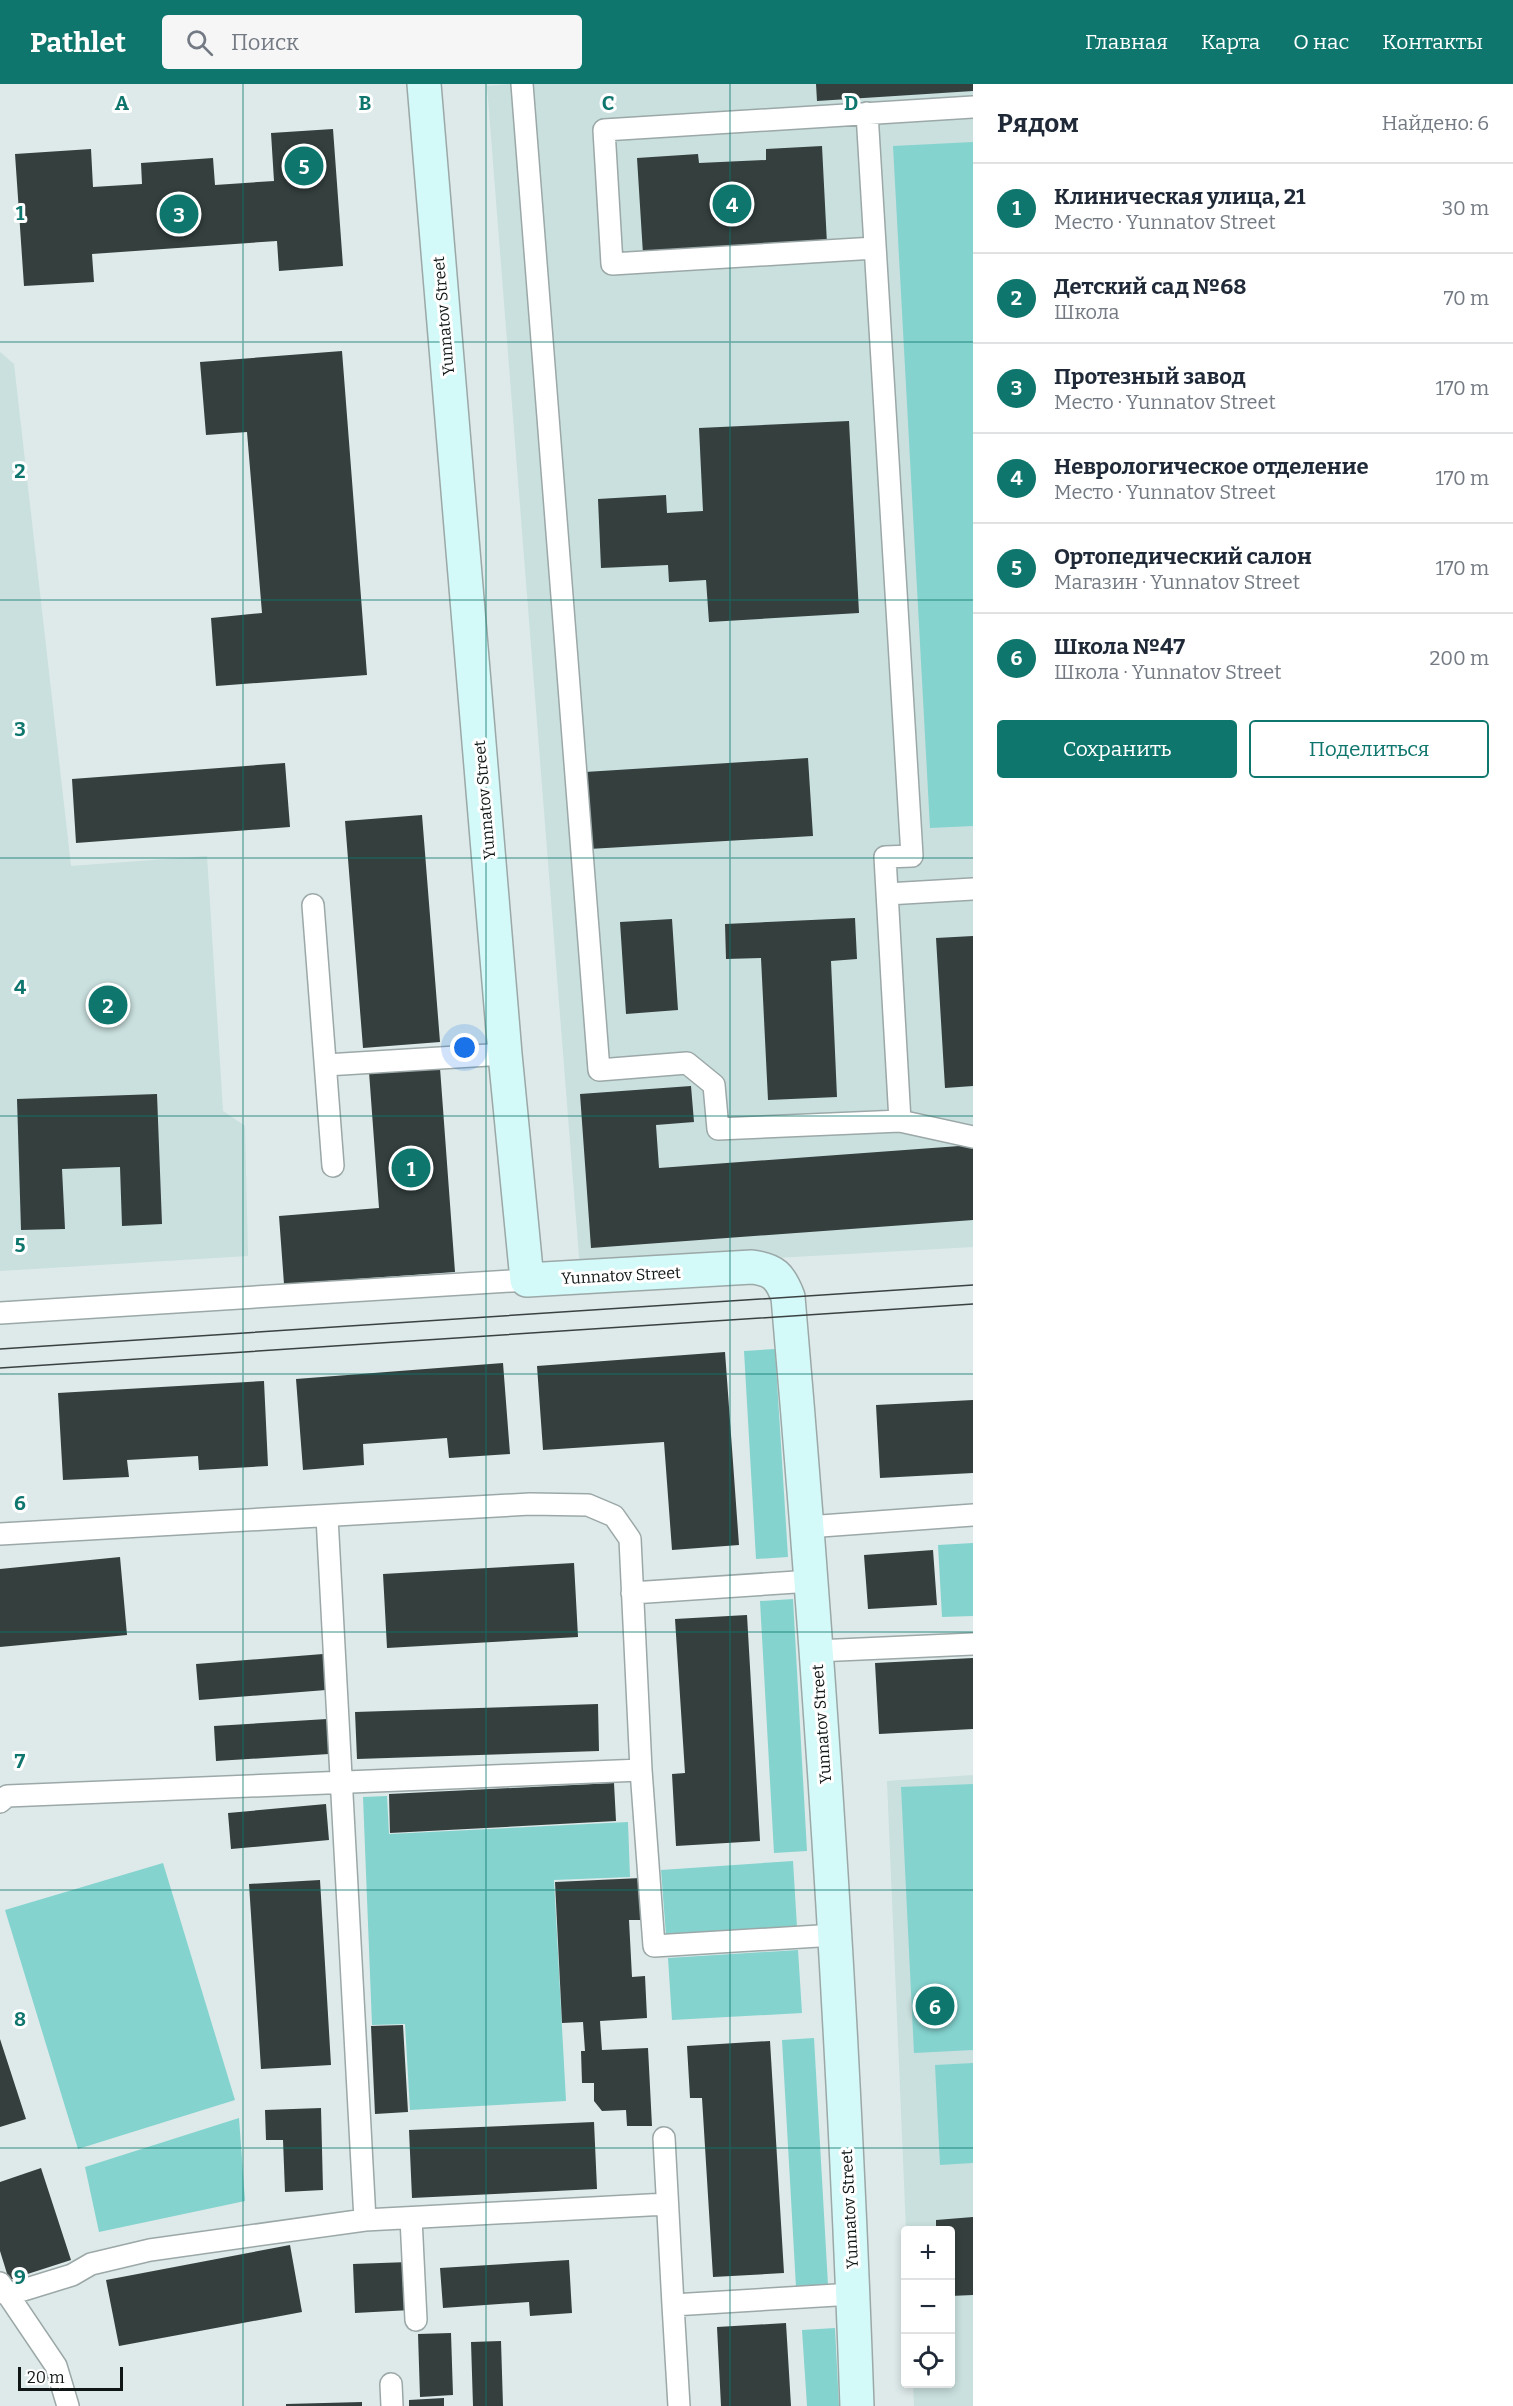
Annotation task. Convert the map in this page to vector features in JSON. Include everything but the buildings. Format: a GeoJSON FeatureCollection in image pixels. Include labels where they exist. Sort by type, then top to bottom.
{"type":"FeatureCollection","features":[{"type":"Feature","properties":{"kind":"street","name":"Yunnatov Street"},"geometry":{"type":"LineString","coordinates":[[424,84],[505,1054],[527,1280],[752,1267],[772,1271],[780,1277],[788,1297],[811,1581],[835,1935],[857,2406]]}},
{"type":"Feature","properties":{"kind":"lane"},"geometry":{"type":"LineString","coordinates":[[522,84],[599,1070],[687,1063],[714,1085],[718,1129],[900,1121],[973,1137]]}},
{"type":"Feature","properties":{"kind":"lane"},"geometry":{"type":"LineString","coordinates":[[875,248],[612,264],[604,130],[973,107]]}},
{"type":"Feature","properties":{"kind":"lane"},"geometry":{"type":"LineString","coordinates":[[867,113],[912,856],[885,858],[900,1121]]}},
{"type":"Feature","properties":{"kind":"lane"},"geometry":{"type":"LineString","coordinates":[[887,894],[973,889]]}},
{"type":"Feature","properties":{"kind":"lane"},"geometry":{"type":"LineString","coordinates":[[313,905],[333,1166]]}},
{"type":"Feature","properties":{"kind":"lane"},"geometry":{"type":"LineString","coordinates":[[326,1065],[505,1054]]}},
{"type":"Feature","properties":{"kind":"lane"},"geometry":{"type":"LineString","coordinates":[[0,1313],[527,1280]]}},
{"type":"Feature","properties":{"kind":"lane"},"geometry":{"type":"LineString","coordinates":[[0,1534],[530,1504],[588,1505],[614,1516],[630,1539],[641,1770],[654,1946],[835,1935]]}},
{"type":"Feature","properties":{"kind":"lane"},"geometry":{"type":"LineString","coordinates":[[807,1527],[973,1515]]}},
{"type":"Feature","properties":{"kind":"lane"},"geometry":{"type":"LineString","coordinates":[[327,1517],[365,2220]]}},
{"type":"Feature","properties":{"kind":"lane"},"geometry":{"type":"LineString","coordinates":[[632,1593],[811,1581]]}},
{"type":"Feature","properties":{"kind":"lane"},"geometry":{"type":"LineString","coordinates":[[816,1651],[973,1644]]}},
{"type":"Feature","properties":{"kind":"lane"},"geometry":{"type":"LineString","coordinates":[[2,1797],[641,1770]]}},
{"type":"Feature","properties":{"kind":"lane"},"geometry":{"type":"LineString","coordinates":[[664,2138],[679,2406]]}},
{"type":"Feature","properties":{"kind":"lane"},"geometry":{"type":"LineString","coordinates":[[68,2406],[56,2366],[3,2289],[72,2276],[91,2264],[150,2250],[365,2220],[667,2204]]}},
{"type":"Feature","properties":{"kind":"lane"},"geometry":{"type":"LineString","coordinates":[[411,2218],[416,2320]]}},
{"type":"Feature","properties":{"kind":"lane"},"geometry":{"type":"LineString","coordinates":[[673,2305],[853,2294]]}},
{"type":"Feature","properties":{"kind":"lane"},"geometry":{"type":"LineString","coordinates":[[392,2384],[392,2406]]}},
{"type":"Feature","properties":{"kind":"shaded area"},"geometry":{"type":"Polygon","coordinates":[[[510,84],[973,84],[973,1247],[580,1269],[487,86],[510,84]]]}},
{"type":"Feature","properties":{"kind":"shaded area"},"geometry":{"type":"Polygon","coordinates":[[[973,142],[973,826],[930,828],[893,146],[973,142]]]}},
{"type":"Feature","properties":{"kind":"shaded area"},"geometry":{"type":"Polygon","coordinates":[[[0,352],[14,364],[71,866],[207,856],[223,1111],[245,1126],[248,1256],[0,1271],[0,352]]]}},
{"type":"Feature","properties":{"kind":"shaded area"},"geometry":{"type":"Polygon","coordinates":[[[775,1349],[788,1557],[756,1559],[744,1351],[775,1349]]]}},
{"type":"Feature","properties":{"kind":"shaded area"},"geometry":{"type":"Polygon","coordinates":[[[973,1543],[973,1616],[942,1617],[938,1545],[973,1543]]]}},
{"type":"Feature","properties":{"kind":"shaded area"},"geometry":{"type":"Polygon","coordinates":[[[793,1599],[807,1851],[774,1853],[760,1601],[793,1599]]]}},
{"type":"Feature","properties":{"kind":"shaded area"},"geometry":{"type":"Polygon","coordinates":[[[973,1775],[973,2406],[914,2406],[913,2388],[955,2388],[955,2226],[906,2226],[887,1781],[973,1775]]]}},
{"type":"Feature","properties":{"kind":"shaded area"},"geometry":{"type":"Polygon","coordinates":[[[973,1784],[973,2050],[914,2053],[901,1787],[973,1784]]]}},
{"type":"Feature","properties":{"kind":"shaded area"},"geometry":{"type":"Polygon","coordinates":[[[387,1796],[389,1834],[628,1822],[630,1877],[554,1880],[566,2101],[410,2110],[405,2024],[372,2025],[363,1797],[387,1796]]]}},
{"type":"Feature","properties":{"kind":"shaded area"},"geometry":{"type":"Polygon","coordinates":[[[793,1861],[797,1927],[666,1935],[661,1870],[793,1861]]]}},
{"type":"Feature","properties":{"kind":"shaded area"},"geometry":{"type":"Polygon","coordinates":[[[163,1863],[235,2100],[78,2149],[5,1910],[163,1863]]]}},
{"type":"Feature","properties":{"kind":"shaded area"},"geometry":{"type":"Polygon","coordinates":[[[798,1950],[802,2013],[672,2020],[668,1958],[798,1950]]]}},
{"type":"Feature","properties":{"kind":"shaded area"},"geometry":{"type":"Polygon","coordinates":[[[814,2038],[828,2285],[796,2287],[782,2040],[814,2038]]]}},
{"type":"Feature","properties":{"kind":"shaded area"},"geometry":{"type":"Polygon","coordinates":[[[973,2063],[973,2163],[940,2165],[935,2065],[973,2063]]]}},
{"type":"Feature","properties":{"kind":"shaded area"},"geometry":{"type":"Polygon","coordinates":[[[239,2118],[245,2201],[99,2232],[85,2167],[239,2118]]]}},
{"type":"Feature","properties":{"kind":"shaded area"},"geometry":{"type":"Polygon","coordinates":[[[835,2328],[839,2406],[807,2406],[802,2330],[835,2328]]]}},
{"type":"Feature","properties":{"kind":"tram line"},"geometry":{"type":"LineString","coordinates":[[0,1349],[973,1285]]}},
{"type":"Feature","properties":{"kind":"tram line"},"geometry":{"type":"LineString","coordinates":[[0,1368],[973,1304]]}},
{"type":"Feature","properties":{"kind":"place","name":"Ортопедический салон"},"geometry":{"type":"Point","coordinates":[304,166]}},
{"type":"Feature","properties":{"kind":"place","name":"Неврологическое отделение"},"geometry":{"type":"Point","coordinates":[732,204]}},
{"type":"Feature","properties":{"kind":"place","name":"Протезный завод"},"geometry":{"type":"Point","coordinates":[179,214]}},
{"type":"Feature","properties":{"kind":"place","name":"Детский сад №68"},"geometry":{"type":"Point","coordinates":[108,1005]}},
{"type":"Feature","properties":{"kind":"place","name":"Клиническая улица, 21"},"geometry":{"type":"Point","coordinates":[411,1168]}},
{"type":"Feature","properties":{"kind":"place","name":"Школа №47"},"geometry":{"type":"Point","coordinates":[935,2006]}}]}
